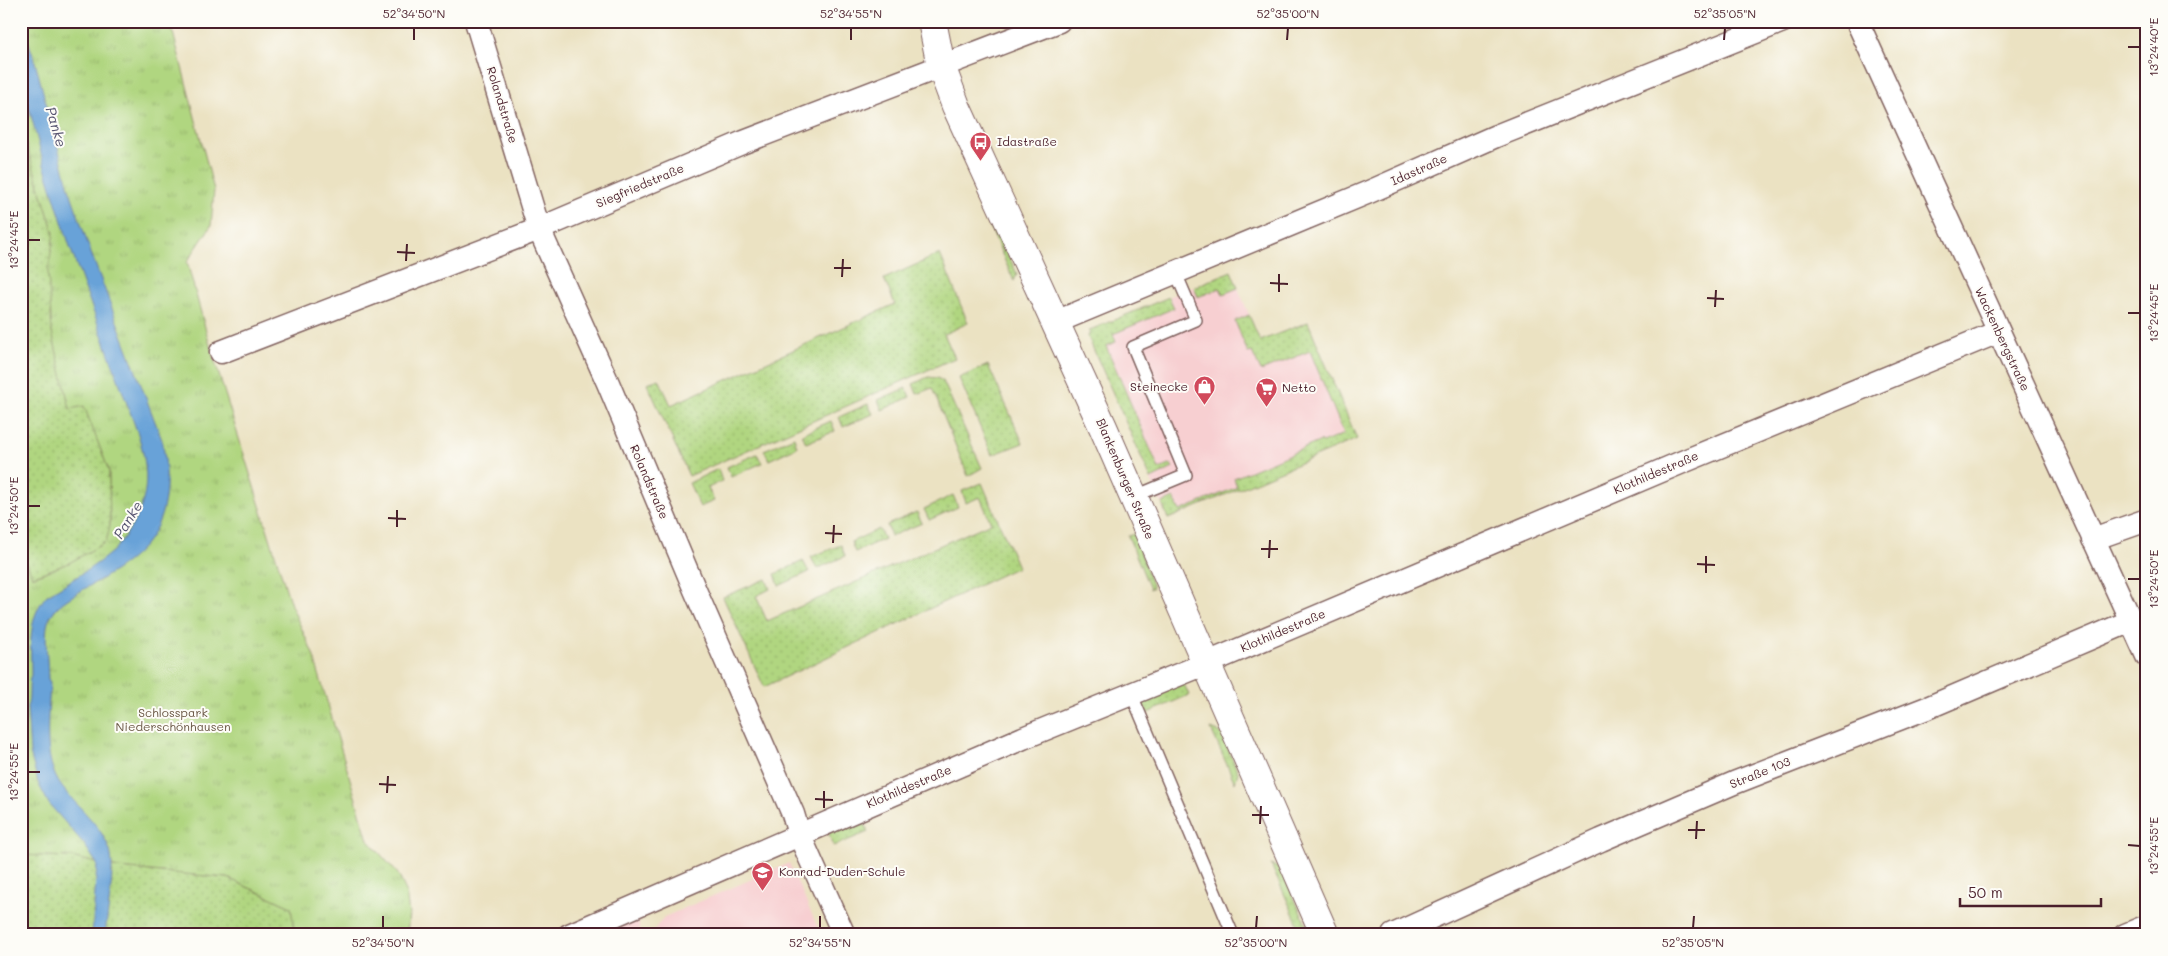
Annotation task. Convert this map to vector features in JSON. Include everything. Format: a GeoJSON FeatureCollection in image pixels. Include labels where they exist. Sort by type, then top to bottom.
{"type":"FeatureCollection","features":[{"type":"Feature","properties":{"kind":"main road","name":"Blankenburger Straße"},"geometry":{"type":"LineString","coordinates":[[932,21],[941,66],[956,106],[1006,218],[1056,322],[1325,935]]}},
{"type":"Feature","properties":{"kind":"street","name":"Rolandstraße"},"geometry":{"type":"LineString","coordinates":[[476,21],[539,229],[608,383],[695,590],[794,814],[799,834],[844,935]]}},
{"type":"Feature","properties":{"kind":"street","name":"Siegfriedstraße"},"geometry":{"type":"LineString","coordinates":[[221,352],[539,229],[744,142],[1058,21]]}},
{"type":"Feature","properties":{"kind":"street","name":"Idastraße"},"geometry":{"type":"LineString","coordinates":[[1056,322],[1368,192],[1496,136],[1783,21]]}},
{"type":"Feature","properties":{"kind":"street","name":"Wackenbergstraße"},"geometry":{"type":"LineString","coordinates":[[1857,21],[2147,656]]}},
{"type":"Feature","properties":{"kind":"street","name":"Klothildestraße"},"geometry":{"type":"LineString","coordinates":[[569,935],[799,834],[1680,463],[1998,332]]}},
{"type":"Feature","properties":{"kind":"street"},"geometry":{"type":"LineString","coordinates":[[2093,539],[2147,520]]}},
{"type":"Feature","properties":{"kind":"street","name":"Straße 103"},"geometry":{"type":"LineString","coordinates":[[1393,935],[1601,840],[1734,783],[1927,708],[2130,621]]}},
{"type":"Feature","properties":{"kind":"street"},"geometry":{"type":"LineString","coordinates":[[2124,935],[2147,926]]}},
{"type":"Feature","properties":{"kind":"lane"},"geometry":{"type":"LineString","coordinates":[[1133,498],[1186,475],[1132,347],[1196,320],[1175,271]]}},
{"type":"Feature","properties":{"kind":"lane"},"geometry":{"type":"LineString","coordinates":[[1131,694],[1233,935]]}},
{"type":"Feature","properties":{"kind":"shaded area"},"geometry":{"type":"Polygon","coordinates":[[[1231,271],[1260,341],[1308,322],[1357,439],[1168,519],[1088,337],[1090,330],[1231,271]]]}},
{"type":"Feature","properties":{"kind":"shaded area","name":"Konrad-Duden-Schule"},"geometry":{"type":"Polygon","coordinates":[[[789,863],[821,935],[653,935],[653,931],[664,917],[789,863]]]}},
{"type":"Feature","properties":{"kind":"shaded area"},"geometry":{"type":"Polygon","coordinates":[[[638,915],[640,935],[591,935],[638,915]]]}},
{"type":"Feature","properties":{"kind":"green space","name":"Schlosspark Niederschönhausen"},"geometry":{"type":"Polygon","coordinates":[[[21,21],[170,21],[214,190],[211,226],[187,262],[211,349],[291,605],[313,654],[368,840],[398,874],[406,891],[409,914],[407,935],[298,935],[294,930],[291,907],[228,878],[119,868],[71,857],[21,855],[21,560],[27,562],[32,577],[69,563],[106,542],[110,526],[109,471],[84,406],[70,409],[52,332],[48,272],[54,233],[21,128],[21,21]]]}},
{"type":"Feature","properties":{"kind":"green space"},"geometry":{"type":"Polygon","coordinates":[[[21,128],[54,233],[52,332],[70,408],[84,405],[109,471],[110,526],[107,542],[69,563],[31,577],[27,562],[21,560],[21,128]]]}},
{"type":"Feature","properties":{"kind":"green space"},"geometry":{"type":"Polygon","coordinates":[[[986,218],[991,218],[1017,274],[1014,281],[986,218]]]}},
{"type":"Feature","properties":{"kind":"green space"},"geometry":{"type":"Polygon","coordinates":[[[940,254],[968,323],[944,334],[955,358],[689,476],[647,383],[659,379],[671,405],[895,304],[884,279],[940,254]]]}},
{"type":"Feature","properties":{"kind":"green space"},"geometry":{"type":"Polygon","coordinates":[[[1231,271],[1238,288],[1223,294],[1220,288],[1198,297],[1194,287],[1231,271]]]}},
{"type":"Feature","properties":{"kind":"green space"},"geometry":{"type":"Polygon","coordinates":[[[1169,297],[1174,308],[1113,334],[1116,342],[1106,346],[1159,469],[1171,464],[1173,468],[1151,479],[1088,337],[1090,330],[1169,297]]]}},
{"type":"Feature","properties":{"kind":"green space"},"geometry":{"type":"Polygon","coordinates":[[[1249,315],[1260,341],[1308,322],[1357,439],[1168,519],[1162,503],[1174,498],[1180,511],[1237,487],[1234,478],[1321,441],[1322,443],[1344,434],[1310,351],[1261,371],[1252,352],[1248,353],[1235,321],[1249,315]]]}},
{"type":"Feature","properties":{"kind":"green space"},"geometry":{"type":"Polygon","coordinates":[[[988,365],[1023,443],[992,455],[959,378],[988,365]]]}},
{"type":"Feature","properties":{"kind":"green space"},"geometry":{"type":"Polygon","coordinates":[[[928,377],[943,381],[982,468],[968,476],[932,388],[917,394],[913,384],[928,377]]]}},
{"type":"Feature","properties":{"kind":"green space"},"geometry":{"type":"Polygon","coordinates":[[[906,388],[910,397],[882,410],[878,400],[906,388]]]}},
{"type":"Feature","properties":{"kind":"green space"},"geometry":{"type":"Polygon","coordinates":[[[868,404],[873,414],[843,427],[839,417],[868,404]]]}},
{"type":"Feature","properties":{"kind":"green space"},"geometry":{"type":"Polygon","coordinates":[[[831,421],[835,431],[806,443],[802,434],[831,421]]]}},
{"type":"Feature","properties":{"kind":"green space"},"geometry":{"type":"Polygon","coordinates":[[[794,437],[797,447],[769,460],[764,450],[794,437]]]}},
{"type":"Feature","properties":{"kind":"green space"},"geometry":{"type":"Polygon","coordinates":[[[757,454],[762,463],[731,477],[727,467],[757,454]]]}},
{"type":"Feature","properties":{"kind":"green space"},"geometry":{"type":"Polygon","coordinates":[[[718,469],[722,481],[708,488],[714,501],[700,507],[689,483],[718,469]]]}},
{"type":"Feature","properties":{"kind":"green space"},"geometry":{"type":"Polygon","coordinates":[[[982,483],[1018,567],[764,687],[723,597],[766,579],[770,589],[756,596],[767,621],[991,523],[980,497],[966,503],[962,491],[982,483]]]}},
{"type":"Feature","properties":{"kind":"green space"},"geometry":{"type":"Polygon","coordinates":[[[953,495],[958,507],[929,520],[924,509],[953,495]]]}},
{"type":"Feature","properties":{"kind":"green space"},"geometry":{"type":"Polygon","coordinates":[[[917,512],[922,523],[891,536],[887,525],[917,512]]]}},
{"type":"Feature","properties":{"kind":"green space"},"geometry":{"type":"Polygon","coordinates":[[[879,529],[884,539],[855,552],[851,542],[879,529]]]}},
{"type":"Feature","properties":{"kind":"green space"},"geometry":{"type":"Polygon","coordinates":[[[1134,534],[1153,588],[1150,589],[1128,536],[1134,534]]]}},
{"type":"Feature","properties":{"kind":"green space"},"geometry":{"type":"Polygon","coordinates":[[[841,545],[845,556],[817,569],[811,557],[841,545]]]}},
{"type":"Feature","properties":{"kind":"green space"},"geometry":{"type":"Polygon","coordinates":[[[803,561],[809,572],[779,586],[775,574],[803,561]]]}},
{"type":"Feature","properties":{"kind":"green space"},"geometry":{"type":"Polygon","coordinates":[[[1183,682],[1189,695],[1143,715],[1137,701],[1183,682]]]}},
{"type":"Feature","properties":{"kind":"green space"},"geometry":{"type":"Polygon","coordinates":[[[1211,729],[1221,733],[1238,772],[1235,783],[1211,729]]]}},
{"type":"Feature","properties":{"kind":"green space"},"geometry":{"type":"Polygon","coordinates":[[[862,817],[868,832],[834,846],[828,832],[862,817]]]}},
{"type":"Feature","properties":{"kind":"green space"},"geometry":{"type":"Polygon","coordinates":[[[21,855],[71,857],[119,868],[228,878],[291,907],[297,935],[21,935],[21,855]]]}},
{"type":"Feature","properties":{"kind":"green space"},"geometry":{"type":"Polygon","coordinates":[[[1271,865],[1281,869],[1311,935],[1303,935],[1271,865]]]}},
{"type":"Feature","properties":{"kind":"water"},"geometry":{"type":"Polygon","coordinates":[[[21,21],[34,58],[69,188],[91,253],[162,440],[166,467],[163,508],[159,521],[145,545],[116,570],[63,602],[54,611],[47,627],[48,679],[50,682],[48,736],[51,763],[55,776],[62,787],[96,825],[110,851],[112,881],[105,935],[92,935],[97,864],[84,844],[49,804],[39,785],[30,753],[27,707],[31,675],[31,634],[36,614],[46,596],[105,557],[115,549],[125,536],[139,511],[143,499],[146,474],[145,462],[138,434],[71,250],[44,165],[21,77],[21,21]]]}},
{"type":"Feature","properties":{"kind":"place","name":"Idastraße"},"geometry":{"type":"Point","coordinates":[981,161]}},
{"type":"Feature","properties":{"kind":"place","name":"Steinecke"},"geometry":{"type":"Point","coordinates":[1204,406]}},
{"type":"Feature","properties":{"kind":"place","name":"Netto"},"geometry":{"type":"Point","coordinates":[1266,407]}},
{"type":"Feature","properties":{"kind":"place","name":"Konrad-Duden-Schule"},"geometry":{"type":"Point","coordinates":[763,891]}},
{"type":"Feature","properties":{"kind":"water label","name":"Panke"},"geometry":{"type":"Point","coordinates":[56,127]}},
{"type":"Feature","properties":{"kind":"water label","name":"Panke"},"geometry":{"type":"Point","coordinates":[128,520]}}]}
